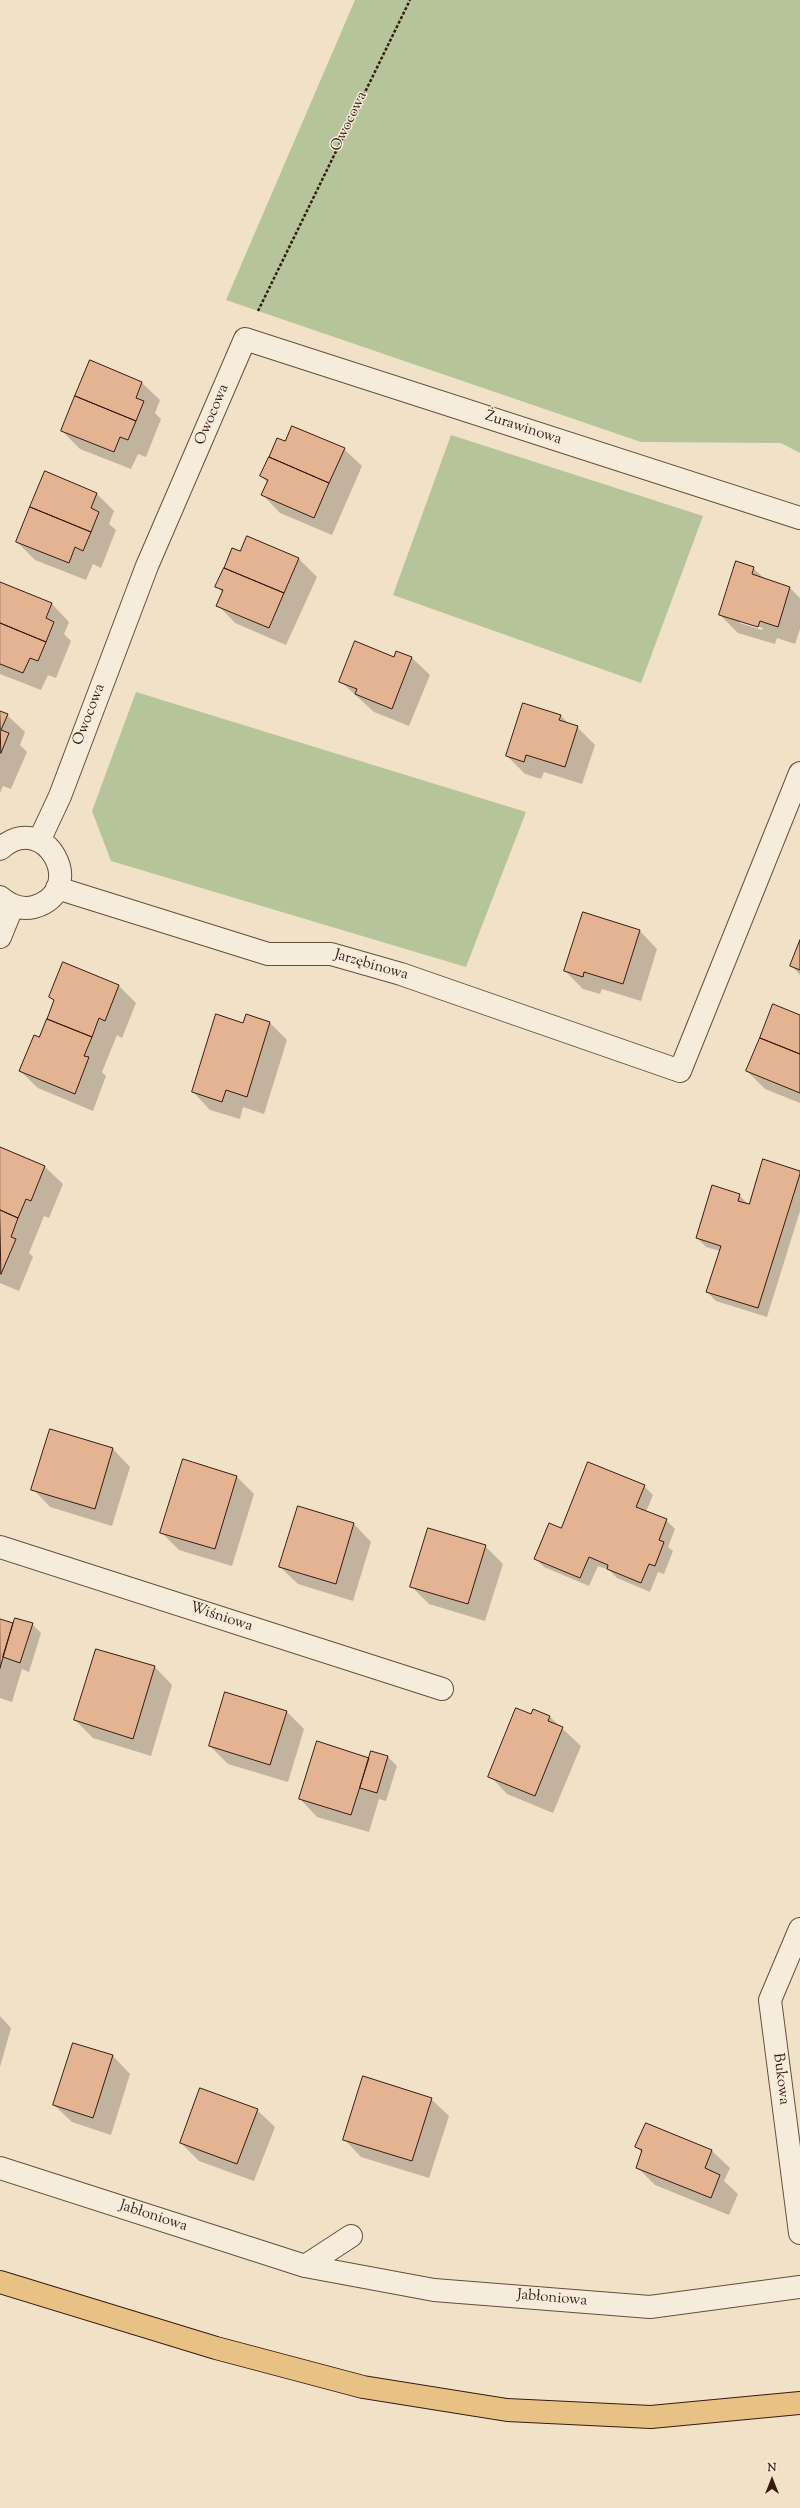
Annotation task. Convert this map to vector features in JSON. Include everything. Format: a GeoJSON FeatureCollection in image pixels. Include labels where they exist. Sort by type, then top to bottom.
{"type":"FeatureCollection","features":[{"type":"Feature","properties":{"kind":"main road"},"geometry":{"type":"LineString","coordinates":[[0,2282],[216,2348],[362,2388],[507,2410],[651,2417],[800,2403]]}},
{"type":"Feature","properties":{"kind":"street","name":"Żurawinowa"},"geometry":{"type":"LineString","coordinates":[[245,339],[800,518]]}},
{"type":"Feature","properties":{"kind":"street","name":"Owocowa"},"geometry":{"type":"LineString","coordinates":[[39,841],[60,796],[147,566],[245,339]]}},
{"type":"Feature","properties":{"kind":"street","name":"Jarzębinowa"},"geometry":{"type":"LineString","coordinates":[[57,888],[268,954],[331,954],[401,974],[680,1071],[800,773]]}},
{"type":"Feature","properties":{"kind":"street"},"geometry":{"type":"LineString","coordinates":[[0,849],[7,843],[17,839],[39,841],[48,846],[55,855],[60,876],[57,888],[51,898],[41,905],[29,908],[6,901],[0,937]]}},
{"type":"Feature","properties":{"kind":"street","name":"Wiśniowa"},"geometry":{"type":"LineString","coordinates":[[0,1547],[442,1688]]}},
{"type":"Feature","properties":{"kind":"street","name":"Bukowa"},"geometry":{"type":"LineString","coordinates":[[800,1929],[770,2000],[800,2233]]}},
{"type":"Feature","properties":{"kind":"street","name":"Jabłoniowa"},"geometry":{"type":"LineString","coordinates":[[0,2168],[305,2266],[434,2290],[650,2307],[800,2287]]}},
{"type":"Feature","properties":{"kind":"street"},"geometry":{"type":"LineString","coordinates":[[305,2266],[351,2236]]}},
{"type":"Feature","properties":{"kind":"path","name":"Owocowa"},"geometry":{"type":"LineString","coordinates":[[245,339],[410,0]]}},
{"type":"Feature","properties":{"kind":"green space"},"geometry":{"type":"Polygon","coordinates":[[[355,0],[800,0],[800,453],[781,443],[641,442],[226,300],[355,0]]]}},
{"type":"Feature","properties":{"kind":"green space"},"geometry":{"type":"Polygon","coordinates":[[[451,435],[703,516],[641,683],[393,595],[451,435]]]}},
{"type":"Feature","properties":{"kind":"green space"},"geometry":{"type":"Polygon","coordinates":[[[136,692],[526,812],[466,967],[111,861],[92,811],[136,692]]]}},
{"type":"Feature","properties":{"kind":"building"},"geometry":{"type":"Polygon","coordinates":[[[90,360],[142,382],[136,398],[144,401],[136,421],[75,396],[90,360]]]}},
{"type":"Feature","properties":{"kind":"building"},"geometry":{"type":"Polygon","coordinates":[[[75,396],[136,421],[128,440],[120,437],[114,452],[61,431],[75,396]]]}},
{"type":"Feature","properties":{"kind":"building"},"geometry":{"type":"Polygon","coordinates":[[[292,426],[345,448],[329,483],[269,457],[277,438],[285,441],[292,426]]]}},
{"type":"Feature","properties":{"kind":"building"},"geometry":{"type":"Polygon","coordinates":[[[269,457],[329,483],[314,518],[261,495],[268,480],[260,476],[269,457]]]}},
{"type":"Feature","properties":{"kind":"building"},"geometry":{"type":"Polygon","coordinates":[[[45,471],[97,493],[91,508],[99,512],[91,532],[30,507],[45,471]]]}},
{"type":"Feature","properties":{"kind":"building"},"geometry":{"type":"Polygon","coordinates":[[[30,507],[91,532],[83,551],[75,547],[69,563],[16,542],[30,507]]]}},
{"type":"Feature","properties":{"kind":"building"},"geometry":{"type":"Polygon","coordinates":[[[247,536],[299,558],[284,593],[224,568],[232,548],[240,551],[247,536]]]}},
{"type":"Feature","properties":{"kind":"building"},"geometry":{"type":"Polygon","coordinates":[[[736,561],[754,567],[752,574],[790,587],[778,627],[760,621],[758,627],[719,615],[736,561]]]}},
{"type":"Feature","properties":{"kind":"building"},"geometry":{"type":"Polygon","coordinates":[[[224,568],[284,593],[269,628],[216,606],[223,590],[215,587],[224,568]]]}},
{"type":"Feature","properties":{"kind":"building"},"geometry":{"type":"Polygon","coordinates":[[[0,582],[52,603],[46,618],[54,622],[46,642],[0,623],[0,582]]]}},
{"type":"Feature","properties":{"kind":"building"},"geometry":{"type":"Polygon","coordinates":[[[0,623],[46,642],[38,661],[30,658],[23,673],[0,664],[0,623]]]}},
{"type":"Feature","properties":{"kind":"building"},"geometry":{"type":"Polygon","coordinates":[[[355,641],[394,657],[396,651],[412,657],[392,709],[355,694],[357,689],[339,682],[355,641]]]}},
{"type":"Feature","properties":{"kind":"building"},"geometry":{"type":"Polygon","coordinates":[[[523,703],[561,715],[559,720],[578,726],[565,767],[526,755],[524,762],[506,756],[523,703]]]}},
{"type":"Feature","properties":{"kind":"building"},"geometry":{"type":"Polygon","coordinates":[[[0,711],[8,714],[1,730],[9,733],[1,753],[0,711]]]}},
{"type":"Feature","properties":{"kind":"building"},"geometry":{"type":"Polygon","coordinates":[[[583,912],[640,930],[623,984],[584,972],[583,977],[564,971],[583,912]]]}},
{"type":"Feature","properties":{"kind":"building"},"geometry":{"type":"Polygon","coordinates":[[[800,940],[800,970],[790,966],[800,940]]]}},
{"type":"Feature","properties":{"kind":"building"},"geometry":{"type":"Polygon","coordinates":[[[63,962],[119,985],[105,1021],[99,1018],[92,1037],[47,1019],[54,1000],[49,997],[63,962]]]}},
{"type":"Feature","properties":{"kind":"building"},"geometry":{"type":"Polygon","coordinates":[[[773,1004],[800,1015],[800,1054],[760,1038],[773,1004]]]}},
{"type":"Feature","properties":{"kind":"building"},"geometry":{"type":"Polygon","coordinates":[[[216,1014],[243,1023],[246,1014],[270,1022],[247,1097],[226,1090],[222,1102],[192,1092],[216,1014]]]}},
{"type":"Feature","properties":{"kind":"building"},"geometry":{"type":"Polygon","coordinates":[[[47,1019],[92,1037],[84,1056],[89,1057],[75,1094],[19,1071],[34,1035],[39,1037],[47,1019]]]}},
{"type":"Feature","properties":{"kind":"building"},"geometry":{"type":"Polygon","coordinates":[[[760,1038],[800,1054],[800,1093],[746,1071],[760,1038]]]}},
{"type":"Feature","properties":{"kind":"building"},"geometry":{"type":"Polygon","coordinates":[[[0,1147],[45,1166],[31,1201],[26,1199],[18,1218],[0,1210],[0,1147]]]}},
{"type":"Feature","properties":{"kind":"building"},"geometry":{"type":"Polygon","coordinates":[[[763,1159],[800,1171],[800,1174],[758,1308],[706,1292],[721,1246],[696,1238],[712,1185],[740,1194],[738,1201],[749,1204],[763,1159]]]}},
{"type":"Feature","properties":{"kind":"building"},"geometry":{"type":"Polygon","coordinates":[[[0,1210],[18,1218],[11,1237],[16,1239],[1,1274],[0,1210]]]}},
{"type":"Feature","properties":{"kind":"building"},"geometry":{"type":"Polygon","coordinates":[[[50,1429],[113,1448],[95,1509],[31,1490],[50,1429]]]}},
{"type":"Feature","properties":{"kind":"building"},"geometry":{"type":"Polygon","coordinates":[[[183,1459],[237,1476],[215,1549],[160,1533],[183,1459]]]}},
{"type":"Feature","properties":{"kind":"building"},"geometry":{"type":"Polygon","coordinates":[[[588,1462],[645,1485],[636,1507],[667,1519],[659,1540],[664,1542],[655,1566],[649,1564],[641,1583],[607,1569],[608,1565],[589,1557],[580,1578],[534,1559],[549,1523],[561,1528],[588,1462]]]}},
{"type":"Feature","properties":{"kind":"building"},"geometry":{"type":"Polygon","coordinates":[[[298,1506],[354,1523],[336,1584],[279,1567],[298,1506]]]}},
{"type":"Feature","properties":{"kind":"building"},"geometry":{"type":"Polygon","coordinates":[[[428,1528],[486,1545],[468,1604],[410,1587],[428,1528]]]}},
{"type":"Feature","properties":{"kind":"building"},"geometry":{"type":"Polygon","coordinates":[[[15,1618],[33,1623],[20,1663],[3,1657],[15,1618]]]}},
{"type":"Feature","properties":{"kind":"building"},"geometry":{"type":"Polygon","coordinates":[[[0,1619],[13,1623],[0,1668],[0,1619]]]}},
{"type":"Feature","properties":{"kind":"building"},"geometry":{"type":"Polygon","coordinates":[[[96,1649],[155,1666],[133,1739],[74,1720],[96,1649]]]}},
{"type":"Feature","properties":{"kind":"building"},"geometry":{"type":"Polygon","coordinates":[[[225,1692],[287,1711],[270,1765],[209,1746],[225,1692]]]}},
{"type":"Feature","properties":{"kind":"building"},"geometry":{"type":"Polygon","coordinates":[[[516,1708],[531,1714],[533,1709],[550,1716],[548,1721],[563,1727],[535,1796],[488,1777],[516,1708]]]}},
{"type":"Feature","properties":{"kind":"building"},"geometry":{"type":"Polygon","coordinates":[[[317,1741],[369,1758],[351,1815],[299,1799],[317,1741]]]}},
{"type":"Feature","properties":{"kind":"building"},"geometry":{"type":"Polygon","coordinates":[[[371,1751],[388,1756],[377,1793],[360,1788],[371,1751]]]}},
{"type":"Feature","properties":{"kind":"building"},"geometry":{"type":"Polygon","coordinates":[[[73,2043],[113,2055],[93,2118],[53,2105],[73,2043]]]}},
{"type":"Feature","properties":{"kind":"building"},"geometry":{"type":"Polygon","coordinates":[[[363,2076],[432,2098],[412,2161],[343,2140],[363,2076]]]}},
{"type":"Feature","properties":{"kind":"building"},"geometry":{"type":"Polygon","coordinates":[[[200,2088],[258,2109],[237,2164],[180,2143],[200,2088]]]}},
{"type":"Feature","properties":{"kind":"building"},"geometry":{"type":"Polygon","coordinates":[[[646,2123],[712,2150],[705,2168],[720,2175],[711,2198],[636,2168],[642,2150],[635,2147],[646,2123]]]}}]}
